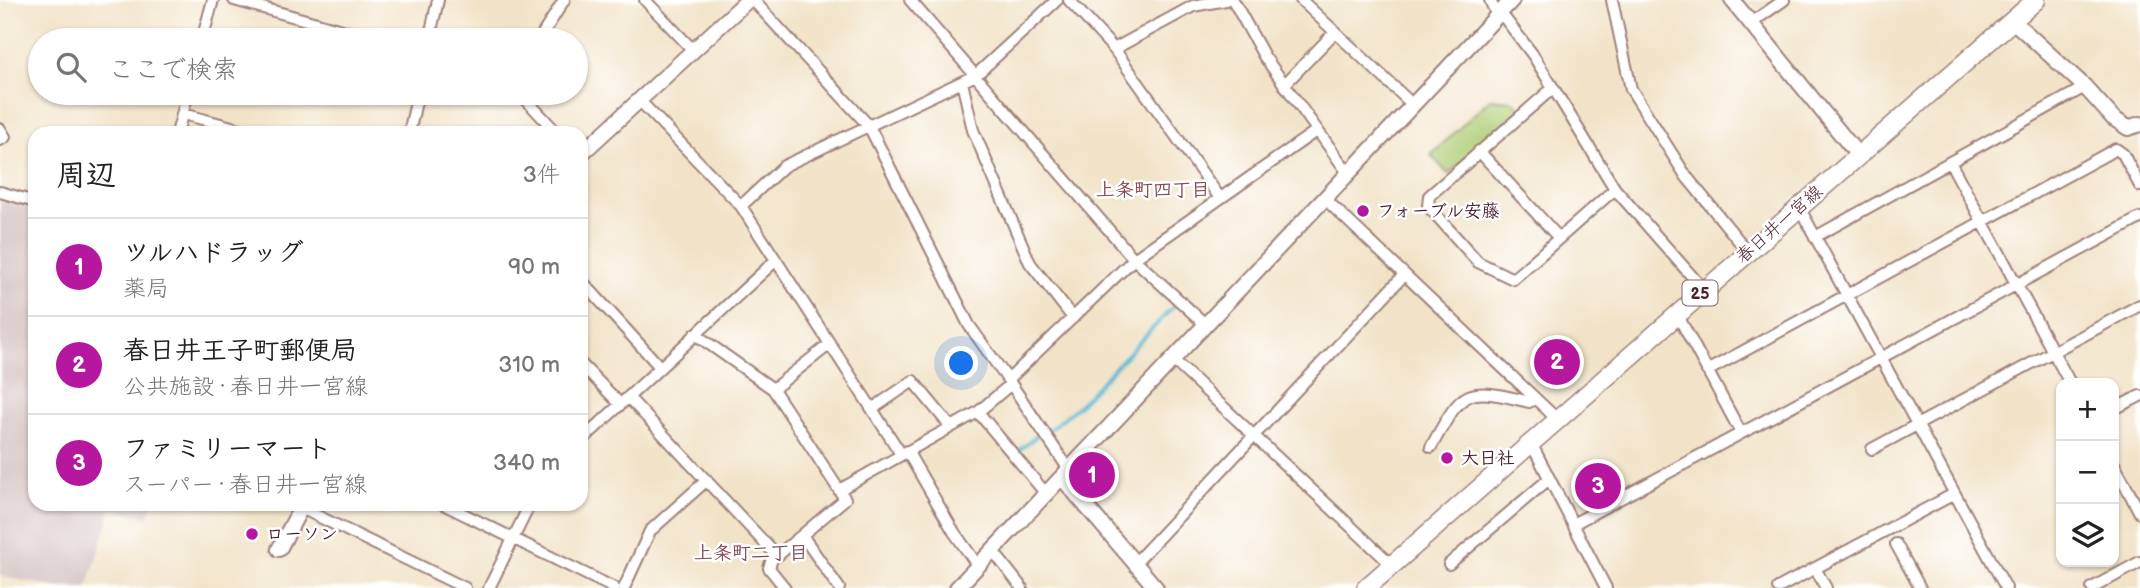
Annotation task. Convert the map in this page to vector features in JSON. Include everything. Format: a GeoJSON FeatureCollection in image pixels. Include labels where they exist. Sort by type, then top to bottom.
{"type":"FeatureCollection","features":[{"type":"Feature","properties":{"kind":"main road","name":"春日井一宮線"},"geometry":{"type":"LineString","coordinates":[[1366,588],[2032,1]]}},
{"type":"Feature","properties":{"kind":"street"},"geometry":{"type":"LineString","coordinates":[[205,28],[213,0]]}},
{"type":"Feature","properties":{"kind":"street"},"geometry":{"type":"LineString","coordinates":[[234,0],[335,28]]}},
{"type":"Feature","properties":{"kind":"street"},"geometry":{"type":"LineString","coordinates":[[432,28],[438,0]]}},
{"type":"Feature","properties":{"kind":"street"},"geometry":{"type":"LineString","coordinates":[[546,28],[564,0]]}},
{"type":"Feature","properties":{"kind":"street"},"geometry":{"type":"LineString","coordinates":[[645,0],[693,50]]}},
{"type":"Feature","properties":{"kind":"street"},"geometry":{"type":"LineString","coordinates":[[588,148],[748,0]]}},
{"type":"Feature","properties":{"kind":"street"},"geometry":{"type":"LineString","coordinates":[[753,0],[869,126],[969,325],[1009,382],[1066,475],[1156,588]]}},
{"type":"Feature","properties":{"kind":"street"},"geometry":{"type":"LineString","coordinates":[[910,0],[1134,259],[1206,325]]}},
{"type":"Feature","properties":{"kind":"street"},"geometry":{"type":"LineString","coordinates":[[741,206],[784,166],[976,75],[1057,0]]}},
{"type":"Feature","properties":{"kind":"street"},"geometry":{"type":"LineString","coordinates":[[1069,0],[1114,49],[1220,198]]}},
{"type":"Feature","properties":{"kind":"street"},"geometry":{"type":"LineString","coordinates":[[1114,49],[1190,3],[1226,0]]}},
{"type":"Feature","properties":{"kind":"street"},"geometry":{"type":"LineString","coordinates":[[1233,0],[1247,29],[1284,85],[1348,173]]}},
{"type":"Feature","properties":{"kind":"street"},"geometry":{"type":"LineString","coordinates":[[1490,0],[1533,55],[1615,189],[1704,290]]}},
{"type":"Feature","properties":{"kind":"street"},"geometry":{"type":"LineString","coordinates":[[957,588],[1512,0]]}},
{"type":"Feature","properties":{"kind":"street"},"geometry":{"type":"LineString","coordinates":[[1612,0],[1631,89],[1686,176],[1748,252]]}},
{"type":"Feature","properties":{"kind":"street"},"geometry":{"type":"LineString","coordinates":[[1732,0],[1858,155]]}},
{"type":"Feature","properties":{"kind":"street"},"geometry":{"type":"LineString","coordinates":[[1751,23],[1784,0]]}},
{"type":"Feature","properties":{"kind":"street"},"geometry":{"type":"LineString","coordinates":[[1304,1],[1413,105]]}},
{"type":"Feature","properties":{"kind":"street"},"geometry":{"type":"LineString","coordinates":[[2012,20],[2085,87],[2113,118],[2127,128],[2140,124]]}},
{"type":"Feature","properties":{"kind":"street"},"geometry":{"type":"LineString","coordinates":[[1284,85],[1335,32]]}},
{"type":"Feature","properties":{"kind":"street"},"geometry":{"type":"LineString","coordinates":[[962,82],[974,130],[1030,263],[1073,318]]}},
{"type":"Feature","properties":{"kind":"street"},"geometry":{"type":"LineString","coordinates":[[1815,237],[2085,87]]}},
{"type":"Feature","properties":{"kind":"street"},"geometry":{"type":"LineString","coordinates":[[1553,88],[1429,196],[1428,206],[1478,262],[1513,279],[1615,189]]}},
{"type":"Feature","properties":{"kind":"street"},"geometry":{"type":"LineString","coordinates":[[640,101],[741,206],[872,409],[904,452],[978,566]]}},
{"type":"Feature","properties":{"kind":"street"},"geometry":{"type":"LineString","coordinates":[[179,126],[185,105]]}},
{"type":"Feature","properties":{"kind":"street"},"geometry":{"type":"LineString","coordinates":[[411,126],[415,105]]}},
{"type":"Feature","properties":{"kind":"street"},"geometry":{"type":"LineString","coordinates":[[531,105],[551,126]]}},
{"type":"Feature","properties":{"kind":"street"},"geometry":{"type":"LineString","coordinates":[[183,114],[228,126]]}},
{"type":"Feature","properties":{"kind":"street"},"geometry":{"type":"LineString","coordinates":[[0,129],[5,137],[0,140]]}},
{"type":"Feature","properties":{"kind":"street"},"geometry":{"type":"LineString","coordinates":[[839,490],[978,412],[1134,259],[1316,131]]}},
{"type":"Feature","properties":{"kind":"street"},"geometry":{"type":"LineString","coordinates":[[1707,371],[2116,149],[2123,154],[2140,186]]}},
{"type":"Feature","properties":{"kind":"street"},"geometry":{"type":"LineString","coordinates":[[1479,151],[1559,239]]}},
{"type":"Feature","properties":{"kind":"street"},"geometry":{"type":"LineString","coordinates":[[1950,162],[2067,378]]}},
{"type":"Feature","properties":{"kind":"street"},"geometry":{"type":"LineString","coordinates":[[0,192],[28,200]]}},
{"type":"Feature","properties":{"kind":"street"},"geometry":{"type":"LineString","coordinates":[[1324,198],[1558,420]]}},
{"type":"Feature","properties":{"kind":"street"},"geometry":{"type":"LineString","coordinates":[[1798,207],[2006,588]]}},
{"type":"Feature","properties":{"kind":"street"},"geometry":{"type":"LineString","coordinates":[[1573,524],[2140,218]]}},
{"type":"Feature","properties":{"kind":"street"},"geometry":{"type":"LineString","coordinates":[[588,434],[776,260]]}},
{"type":"Feature","properties":{"kind":"street"},"geometry":{"type":"LineString","coordinates":[[1135,563],[1404,275]]}},
{"type":"Feature","properties":{"kind":"street"},"geometry":{"type":"LineString","coordinates":[[588,289],[660,367]]}},
{"type":"Feature","properties":{"kind":"street"},"geometry":{"type":"LineString","coordinates":[[1872,449],[2140,305]]}},
{"type":"Feature","properties":{"kind":"street"},"geometry":{"type":"LineString","coordinates":[[1677,314],[1741,433]]}},
{"type":"Feature","properties":{"kind":"street"},"geometry":{"type":"LineString","coordinates":[[588,370],[624,400],[707,480],[777,556],[845,499],[773,389],[695,334]]}},
{"type":"Feature","properties":{"kind":"street"},"geometry":{"type":"LineString","coordinates":[[773,389],[830,344]]}},
{"type":"Feature","properties":{"kind":"street"},"geometry":{"type":"LineString","coordinates":[[1173,360],[1392,565]]}},
{"type":"Feature","properties":{"kind":"street"},"geometry":{"type":"LineString","coordinates":[[872,409],[913,381],[951,427]]}},
{"type":"Feature","properties":{"kind":"street"},"geometry":{"type":"LineString","coordinates":[[1431,447],[1457,401],[1469,394],[1497,394],[1529,402],[1535,398]]}},
{"type":"Feature","properties":{"kind":"street"},"geometry":{"type":"LineString","coordinates":[[2119,407],[2140,396]]}},
{"type":"Feature","properties":{"kind":"street"},"geometry":{"type":"LineString","coordinates":[[978,412],[1046,495]]}},
{"type":"Feature","properties":{"kind":"street"},"geometry":{"type":"LineString","coordinates":[[1531,443],[1606,588]]}},
{"type":"Feature","properties":{"kind":"street"},"geometry":{"type":"LineString","coordinates":[[2119,474],[2140,513]]}},
{"type":"Feature","properties":{"kind":"street"},"geometry":{"type":"LineString","coordinates":[[1449,564],[1549,479]]}},
{"type":"Feature","properties":{"kind":"street"},"geometry":{"type":"LineString","coordinates":[[624,588],[650,531],[707,480]]}},
{"type":"Feature","properties":{"kind":"street"},"geometry":{"type":"LineString","coordinates":[[2128,491],[2140,485]]}},
{"type":"Feature","properties":{"kind":"street"},"geometry":{"type":"LineString","coordinates":[[1778,588],[1954,494]]}},
{"type":"Feature","properties":{"kind":"street"},"geometry":{"type":"LineString","coordinates":[[279,549],[296,511]]}},
{"type":"Feature","properties":{"kind":"street"},"geometry":{"type":"LineString","coordinates":[[311,511],[465,588]]}},
{"type":"Feature","properties":{"kind":"street"},"geometry":{"type":"LineString","coordinates":[[457,511],[614,588]]}},
{"type":"Feature","properties":{"kind":"street"},"geometry":{"type":"LineString","coordinates":[[489,588],[527,511]]}},
{"type":"Feature","properties":{"kind":"street"},"geometry":{"type":"LineString","coordinates":[[802,535],[835,587]]}},
{"type":"Feature","properties":{"kind":"street"},"geometry":{"type":"LineString","coordinates":[[1896,544],[1920,588]]}},
{"type":"Feature","properties":{"kind":"street"},"geometry":{"type":"LineString","coordinates":[[993,551],[1022,588]]}},
{"type":"Feature","properties":{"kind":"street"},"geometry":{"type":"LineString","coordinates":[[774,554],[769,568],[785,588]]}},
{"type":"Feature","properties":{"kind":"street"},"geometry":{"type":"LineString","coordinates":[[2092,588],[2140,562]]}},
{"type":"Feature","properties":{"kind":"street"},"geometry":{"type":"LineString","coordinates":[[1815,568],[1826,588]]}},
{"type":"Feature","properties":{"kind":"shaded area"},"geometry":{"type":"Polygon","coordinates":[[[0,200],[28,207],[28,511],[111,511],[87,588],[59,588],[0,576],[0,200]]]}},
{"type":"Feature","properties":{"kind":"shaded area"},"geometry":{"type":"Polygon","coordinates":[[[120,511],[150,511],[148,518],[120,511]]]}},
{"type":"Feature","properties":{"kind":"green space"},"geometry":{"type":"Polygon","coordinates":[[[1490,99],[1513,101],[1522,110],[1448,174],[1431,155],[1490,99]]]}},
{"type":"Feature","properties":{"kind":"waterway"},"geometry":{"type":"LineString","coordinates":[[1049,430],[1077,407],[1175,305]]}},
{"type":"Feature","properties":{"kind":"waterway"},"geometry":{"type":"LineString","coordinates":[[1016,453],[1039,434]]}},
{"type":"Feature","properties":{"kind":"place","name":"フォーブル安藤"},"geometry":{"type":"Point","coordinates":[1363,211]}},
{"type":"Feature","properties":{"kind":"place","name":"春日井王子町郵便局"},"geometry":{"type":"Point","coordinates":[1557,362]}},
{"type":"Feature","properties":{"kind":"place","name":"大日社"},"geometry":{"type":"Point","coordinates":[1447,458]}},
{"type":"Feature","properties":{"kind":"place","name":"ツルハドラッグ"},"geometry":{"type":"Point","coordinates":[1092,475]}},
{"type":"Feature","properties":{"kind":"place","name":"ファミリーマート"},"geometry":{"type":"Point","coordinates":[1598,486]}},
{"type":"Feature","properties":{"kind":"place","name":"ローソン"},"geometry":{"type":"Point","coordinates":[252,534]}},
{"type":"Feature","properties":{"kind":"district","name":"上条町四丁目"},"geometry":{"type":"Point","coordinates":[1153,189]}},
{"type":"Feature","properties":{"kind":"district","name":"上条町二丁目"},"geometry":{"type":"Point","coordinates":[751,552]}}]}
